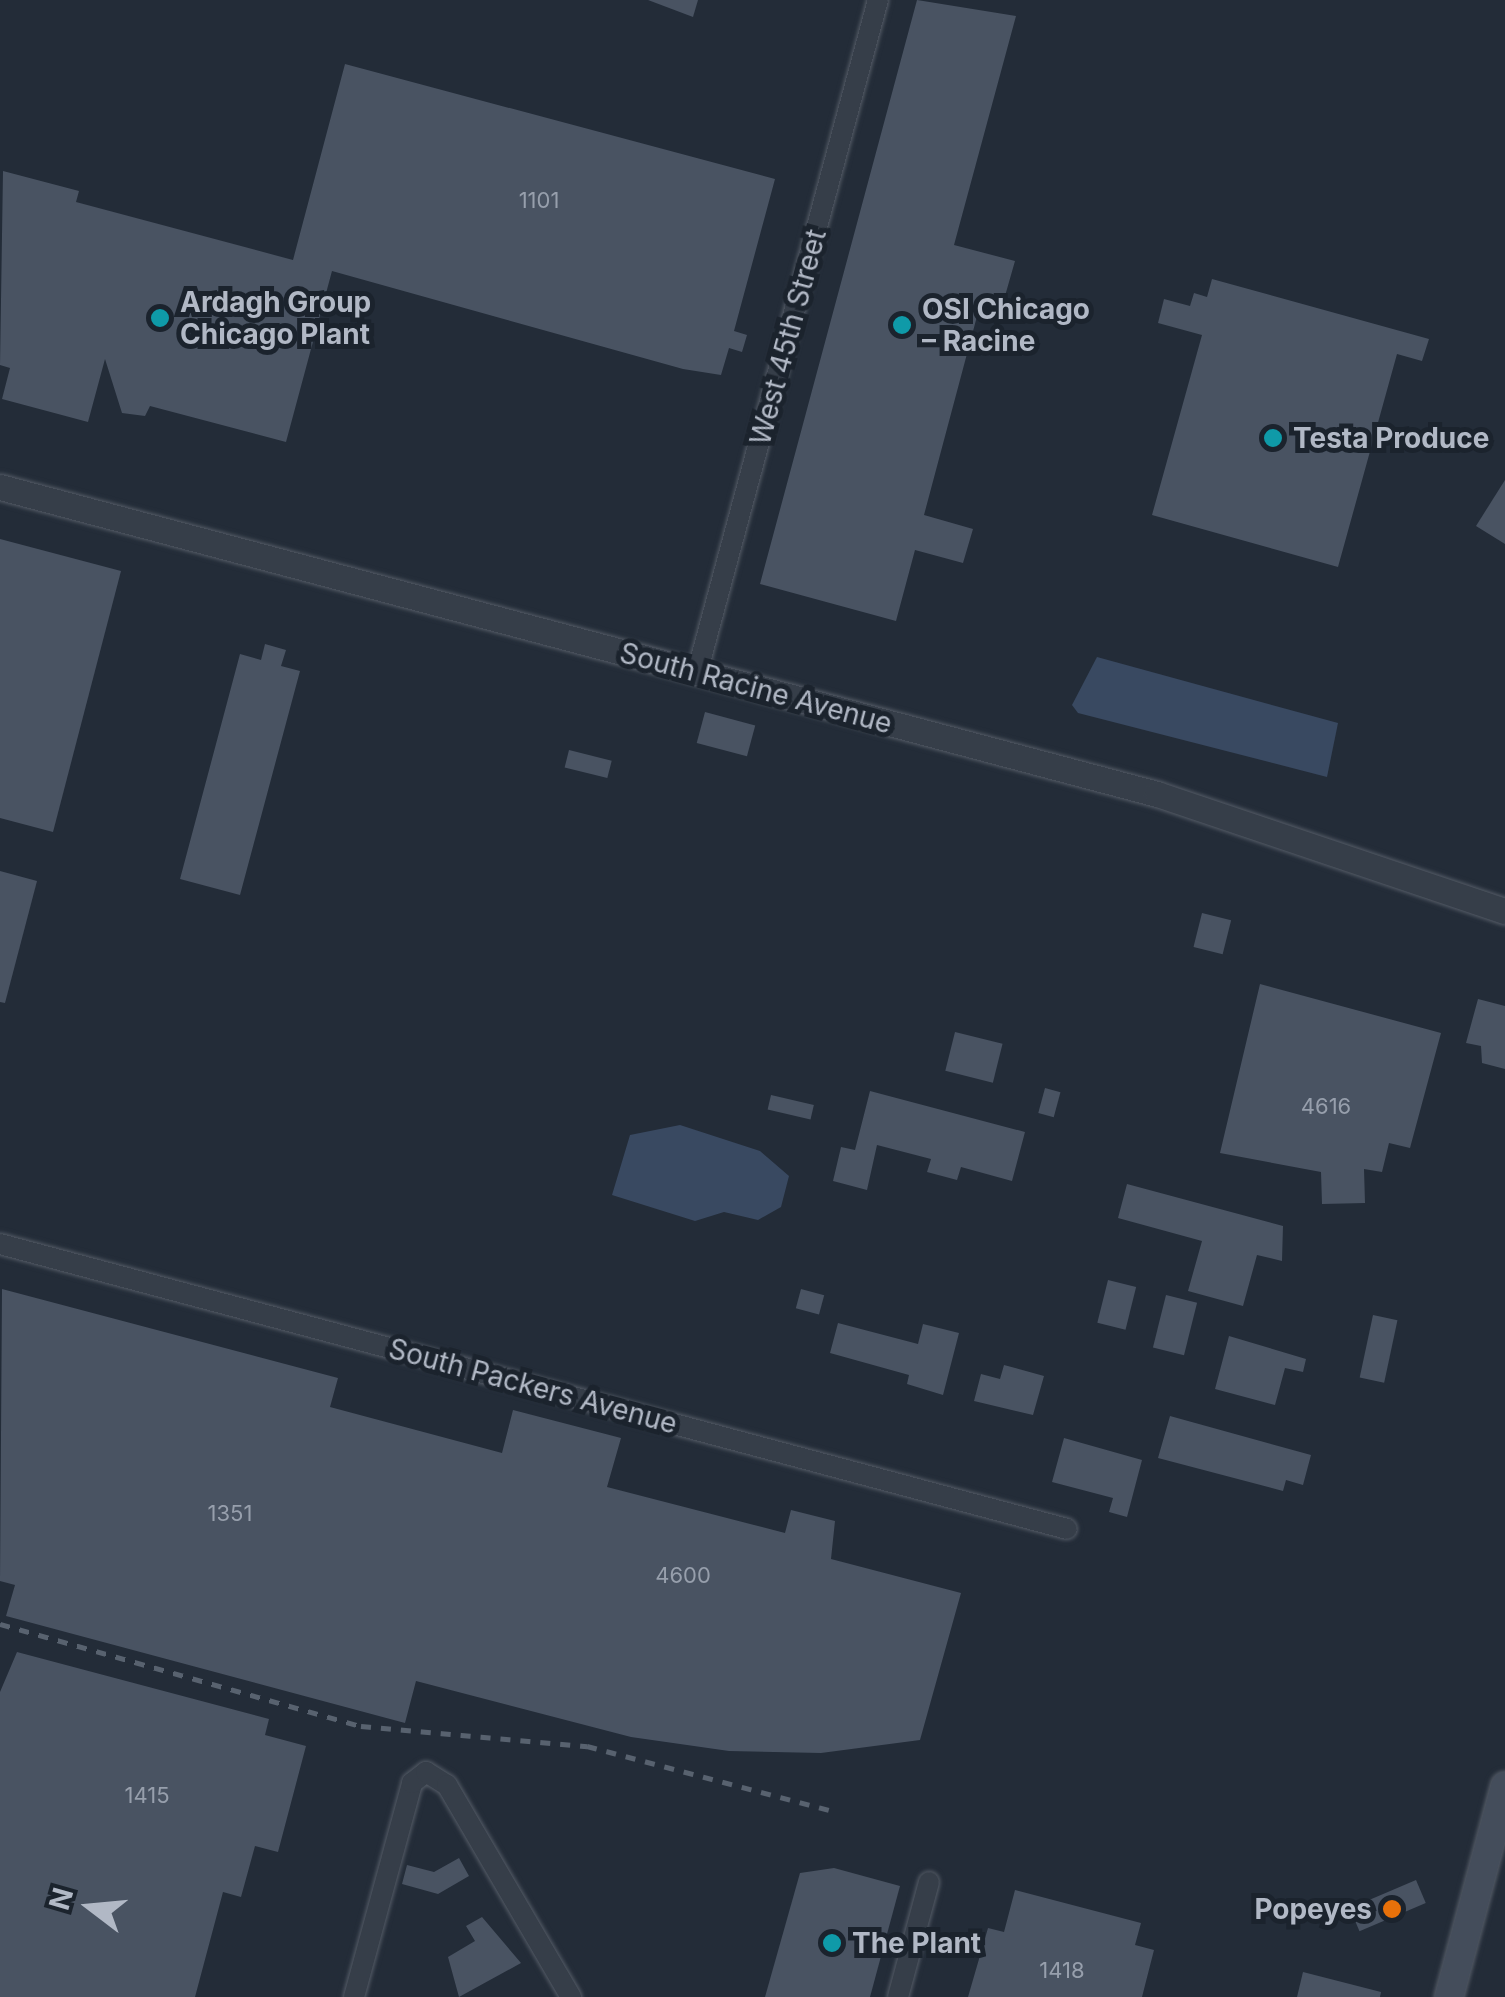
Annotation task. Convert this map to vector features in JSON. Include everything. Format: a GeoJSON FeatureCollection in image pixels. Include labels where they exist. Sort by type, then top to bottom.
{"type":"FeatureCollection","features":[{"type":"Feature","properties":{"kind":"main road"},"geometry":{"type":"LineString","coordinates":[[1449,1997],[1505,1786]]}},
{"type":"Feature","properties":{"kind":"street","name":"West 45th Street"},"geometry":{"type":"LineString","coordinates":[[698,673],[878,0]]}},
{"type":"Feature","properties":{"kind":"street","name":"South Racine Avenue"},"geometry":{"type":"LineString","coordinates":[[0,488],[1157,794],[1505,911]]}},
{"type":"Feature","properties":{"kind":"street","name":"South Packers Avenue"},"geometry":{"type":"LineString","coordinates":[[0,1244],[1067,1529]]}},
{"type":"Feature","properties":{"kind":"street"},"geometry":{"type":"LineString","coordinates":[[354,1997],[409,1794],[426,1772],[447,1785],[571,1997]]}},
{"type":"Feature","properties":{"kind":"street"},"geometry":{"type":"LineString","coordinates":[[898,1997],[928,1882]]}},
{"type":"Feature","properties":{"kind":"water"},"geometry":{"type":"Polygon","coordinates":[[[1097,657],[1338,723],[1327,777],[1078,713],[1072,705],[1097,657]]]}},
{"type":"Feature","properties":{"kind":"water"},"geometry":{"type":"Polygon","coordinates":[[[680,1125],[760,1151],[789,1176],[781,1207],[758,1220],[724,1212],[695,1221],[612,1195],[630,1135],[680,1125]]]}},
{"type":"Feature","properties":{"kind":"building"},"geometry":{"type":"Polygon","coordinates":[[[648,0],[698,0],[693,17],[648,0]]]}},
{"type":"Feature","properties":{"kind":"building","name":"OSI Chicago – Racine"},"geometry":{"type":"Polygon","coordinates":[[[917,0],[1016,16],[954,245],[1015,261],[1001,310],[980,305],[924,515],[973,529],[963,563],[915,550],[896,621],[760,584],[917,0]]]}},
{"type":"Feature","properties":{"kind":"building"},"geometry":{"type":"Polygon","coordinates":[[[345,64],[775,179],[734,331],[747,335],[742,352],[729,348],[721,375],[683,369],[332,271],[286,442],[150,406],[145,416],[122,413],[105,359],[88,422],[2,399],[10,368],[0,365],[3,171],[79,191],[76,202],[293,260],[345,64]]]}},
{"type":"Feature","properties":{"kind":"building","name":"Testa Produce"},"geometry":{"type":"Polygon","coordinates":[[[1212,279],[1429,339],[1422,361],[1397,354],[1338,567],[1152,515],[1202,335],[1158,323],[1164,299],[1190,306],[1194,293],[1207,297],[1212,279]]]}},
{"type":"Feature","properties":{"kind":"building"},"geometry":{"type":"Polygon","coordinates":[[[1505,480],[1505,544],[1476,526],[1505,480]]]}},
{"type":"Feature","properties":{"kind":"building"},"geometry":{"type":"Polygon","coordinates":[[[0,539],[121,571],[53,832],[0,818],[0,539]]]}},
{"type":"Feature","properties":{"kind":"building"},"geometry":{"type":"Polygon","coordinates":[[[265,644],[286,650],[281,666],[300,671],[240,895],[180,879],[240,654],[261,660],[265,644]]]}},
{"type":"Feature","properties":{"kind":"building"},"geometry":{"type":"Polygon","coordinates":[[[705,712],[755,725],[747,756],[697,743],[705,712]]]}},
{"type":"Feature","properties":{"kind":"building"},"geometry":{"type":"Polygon","coordinates":[[[569,750],[612,761],[607,778],[565,767],[569,750]]]}},
{"type":"Feature","properties":{"kind":"building"},"geometry":{"type":"Polygon","coordinates":[[[0,871],[37,881],[5,1003],[0,1002],[0,871]]]}},
{"type":"Feature","properties":{"kind":"building"},"geometry":{"type":"Polygon","coordinates":[[[1202,913],[1231,920],[1223,954],[1194,947],[1202,913]]]}},
{"type":"Feature","properties":{"kind":"building"},"geometry":{"type":"Polygon","coordinates":[[[1260,984],[1441,1033],[1410,1148],[1389,1143],[1382,1172],[1364,1169],[1365,1203],[1322,1204],[1321,1172],[1220,1153],[1260,984]]]}},
{"type":"Feature","properties":{"kind":"building"},"geometry":{"type":"Polygon","coordinates":[[[1478,999],[1505,1006],[1505,1069],[1482,1063],[1481,1046],[1466,1043],[1478,999]]]}},
{"type":"Feature","properties":{"kind":"building"},"geometry":{"type":"Polygon","coordinates":[[[955,1032],[1003,1044],[993,1083],[945,1071],[955,1032]]]}},
{"type":"Feature","properties":{"kind":"building"},"geometry":{"type":"Polygon","coordinates":[[[1045,1088],[1060,1092],[1054,1117],[1038,1113],[1045,1088]]]}},
{"type":"Feature","properties":{"kind":"building"},"geometry":{"type":"Polygon","coordinates":[[[870,1091],[1025,1132],[1012,1181],[961,1167],[957,1180],[927,1172],[931,1159],[877,1145],[867,1190],[833,1181],[841,1147],[855,1150],[870,1091]]]}},
{"type":"Feature","properties":{"kind":"building"},"geometry":{"type":"Polygon","coordinates":[[[771,1095],[814,1105],[810,1120],[768,1110],[771,1095]]]}},
{"type":"Feature","properties":{"kind":"building"},"geometry":{"type":"Polygon","coordinates":[[[1127,1184],[1283,1226],[1282,1261],[1257,1255],[1243,1306],[1188,1291],[1202,1241],[1118,1218],[1127,1184]]]}},
{"type":"Feature","properties":{"kind":"building"},"geometry":{"type":"Polygon","coordinates":[[[1108,1280],[1136,1287],[1125,1330],[1097,1323],[1108,1280]]]}},
{"type":"Feature","properties":{"kind":"building"},"geometry":{"type":"Polygon","coordinates":[[[2,1289],[338,1378],[330,1407],[502,1453],[513,1410],[621,1438],[607,1487],[785,1533],[791,1510],[835,1521],[831,1559],[961,1593],[920,1740],[821,1753],[729,1751],[631,1737],[416,1681],[405,1723],[6,1616],[15,1585],[0,1581],[2,1289]]]}},
{"type":"Feature","properties":{"kind":"building"},"geometry":{"type":"Polygon","coordinates":[[[801,1289],[824,1295],[819,1315],[796,1308],[801,1289]]]}},
{"type":"Feature","properties":{"kind":"building"},"geometry":{"type":"Polygon","coordinates":[[[1166,1295],[1197,1303],[1184,1355],[1153,1347],[1166,1295]]]}},
{"type":"Feature","properties":{"kind":"building"},"geometry":{"type":"Polygon","coordinates":[[[1373,1315],[1397,1320],[1384,1383],[1360,1378],[1373,1315]]]}},
{"type":"Feature","properties":{"kind":"building"},"geometry":{"type":"Polygon","coordinates":[[[838,1323],[918,1344],[923,1324],[959,1333],[943,1395],[907,1384],[909,1375],[830,1353],[838,1323]]]}},
{"type":"Feature","properties":{"kind":"building"},"geometry":{"type":"Polygon","coordinates":[[[1229,1336],[1306,1359],[1303,1372],[1285,1368],[1275,1405],[1215,1389],[1229,1336]]]}},
{"type":"Feature","properties":{"kind":"building"},"geometry":{"type":"Polygon","coordinates":[[[1004,1365],[1044,1376],[1033,1415],[974,1401],[981,1374],[1000,1379],[1004,1365]]]}},
{"type":"Feature","properties":{"kind":"building"},"geometry":{"type":"Polygon","coordinates":[[[1170,1416],[1311,1455],[1303,1485],[1286,1480],[1283,1491],[1158,1458],[1170,1416]]]}},
{"type":"Feature","properties":{"kind":"building"},"geometry":{"type":"Polygon","coordinates":[[[1064,1438],[1142,1460],[1127,1517],[1109,1512],[1113,1498],[1052,1482],[1064,1438]]]}},
{"type":"Feature","properties":{"kind":"building"},"geometry":{"type":"Polygon","coordinates":[[[17,1652],[269,1719],[265,1735],[306,1746],[278,1852],[255,1846],[241,1897],[223,1892],[195,1997],[0,1997],[0,1692],[17,1652]]]}},
{"type":"Feature","properties":{"kind":"building"},"geometry":{"type":"Polygon","coordinates":[[[459,1858],[469,1876],[438,1894],[402,1884],[407,1865],[434,1872],[459,1858]]]}},
{"type":"Feature","properties":{"kind":"building","name":"The Plant"},"geometry":{"type":"Polygon","coordinates":[[[834,1868],[900,1886],[870,1997],[765,1997],[800,1873],[834,1868]]]}},
{"type":"Feature","properties":{"kind":"building","name":"Popeyes"},"geometry":{"type":"Polygon","coordinates":[[[1416,1880],[1426,1903],[1359,1931],[1350,1908],[1416,1880]]]}},
{"type":"Feature","properties":{"kind":"building"},"geometry":{"type":"Polygon","coordinates":[[[1015,1890],[1141,1923],[1135,1945],[1154,1950],[1142,1997],[968,1997],[988,1928],[1004,1932],[1015,1890]]]}},
{"type":"Feature","properties":{"kind":"building"},"geometry":{"type":"Polygon","coordinates":[[[482,1917],[521,1963],[459,1997],[448,1957],[475,1941],[466,1926],[482,1917]]]}},
{"type":"Feature","properties":{"kind":"building"},"geometry":{"type":"Polygon","coordinates":[[[1303,1972],[1381,1992],[1380,1997],[1297,1997],[1303,1972]]]}},
{"type":"Feature","properties":{"kind":"railway"},"geometry":{"type":"LineString","coordinates":[[0,1624],[361,1726],[587,1746],[829,1810]]}},
{"type":"Feature","properties":{"kind":"place","name":"Ardagh Group Chicago Plant"},"geometry":{"type":"Point","coordinates":[160,318]}},
{"type":"Feature","properties":{"kind":"place","name":"OSI Chicago – Racine"},"geometry":{"type":"Point","coordinates":[902,325]}},
{"type":"Feature","properties":{"kind":"place","name":"Testa Produce"},"geometry":{"type":"Point","coordinates":[1273,438]}},
{"type":"Feature","properties":{"kind":"place","name":"Popeyes"},"geometry":{"type":"Point","coordinates":[1392,1909]}},
{"type":"Feature","properties":{"kind":"place","name":"The Plant"},"geometry":{"type":"Point","coordinates":[832,1943]}}]}
